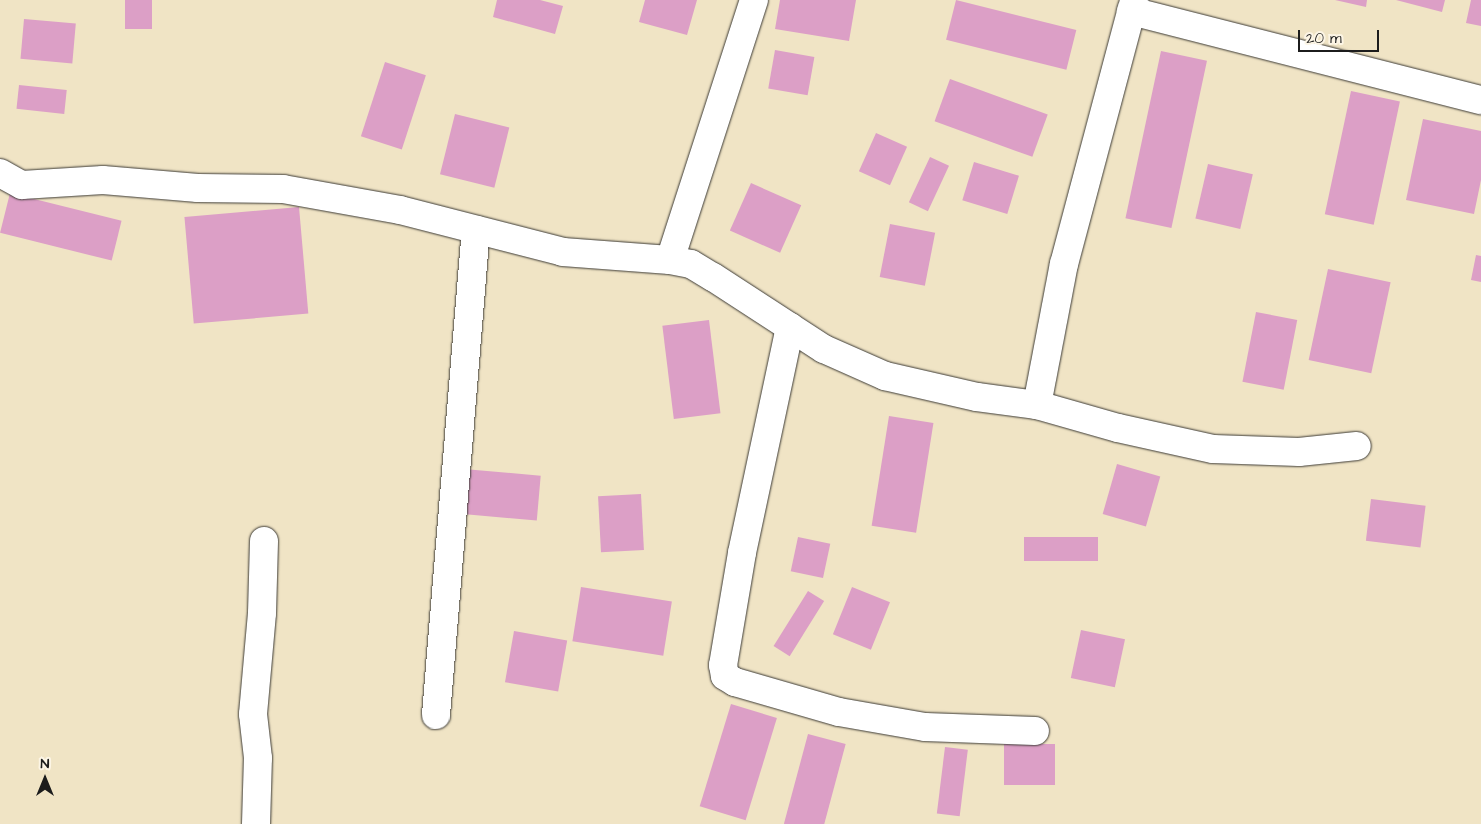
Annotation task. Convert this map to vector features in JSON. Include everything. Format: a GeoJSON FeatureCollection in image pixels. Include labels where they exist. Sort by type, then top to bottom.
{"type":"FeatureCollection","features":[{"type":"Feature","properties":{"kind":"street"},"geometry":{"type":"LineString","coordinates":[[670,260],[754,0]]}},
{"type":"Feature","properties":{"kind":"street"},"geometry":{"type":"LineString","coordinates":[[1037,405],[1064,264],[1133,5],[1481,100]]}},
{"type":"Feature","properties":{"kind":"street"},"geometry":{"type":"LineString","coordinates":[[7,184],[103,180],[198,188],[283,189],[400,210],[563,252],[670,260],[690,264],[713,276],[824,349],[885,376],[977,397],[1037,405],[1118,428],[1213,449],[1299,452],[1357,446]]}},
{"type":"Feature","properties":{"kind":"street"},"geometry":{"type":"LineString","coordinates":[[436,716],[476,230]]}},
{"type":"Feature","properties":{"kind":"street"},"geometry":{"type":"LineString","coordinates":[[790,327],[742,553],[723,665],[725,676],[735,682],[839,712],[925,727],[1035,731]]}},
{"type":"Feature","properties":{"kind":"street"},"geometry":{"type":"LineString","coordinates":[[256,824],[258,758],[254,714],[262,613],[264,541]]}},
{"type":"Feature","properties":{"kind":"building"},"geometry":{"type":"Polygon","coordinates":[[[125,0],[152,0],[152,29],[125,29],[125,0]]]}},
{"type":"Feature","properties":{"kind":"building"},"geometry":{"type":"Polygon","coordinates":[[[497,0],[540,0],[563,6],[555,34],[493,17],[497,0]]]}},
{"type":"Feature","properties":{"kind":"building"},"geometry":{"type":"Polygon","coordinates":[[[645,0],[697,0],[687,35],[639,22],[645,0]]]}},
{"type":"Feature","properties":{"kind":"building"},"geometry":{"type":"Polygon","coordinates":[[[780,0],[856,0],[849,41],[775,29],[780,0]]]}},
{"type":"Feature","properties":{"kind":"building"},"geometry":{"type":"Polygon","coordinates":[[[956,0],[1076,30],[1066,70],[946,40],[956,0]]]}},
{"type":"Feature","properties":{"kind":"building"},"geometry":{"type":"Polygon","coordinates":[[[1335,0],[1367,0],[1366,7],[1335,0]]]}},
{"type":"Feature","properties":{"kind":"building"},"geometry":{"type":"Polygon","coordinates":[[[1396,0],[1445,0],[1442,12],[1396,0]]]}},
{"type":"Feature","properties":{"kind":"building"},"geometry":{"type":"Polygon","coordinates":[[[1471,0],[1481,0],[1481,26],[1466,23],[1471,0]]]}},
{"type":"Feature","properties":{"kind":"building"},"geometry":{"type":"Polygon","coordinates":[[[24,19],[76,24],[72,63],[21,59],[24,19]]]}},
{"type":"Feature","properties":{"kind":"building"},"geometry":{"type":"Polygon","coordinates":[[[775,50],[814,57],[808,95],[768,88],[775,50]]]}},
{"type":"Feature","properties":{"kind":"building"},"geometry":{"type":"Polygon","coordinates":[[[1161,51],[1207,61],[1171,228],[1125,218],[1161,51]]]}},
{"type":"Feature","properties":{"kind":"building"},"geometry":{"type":"Polygon","coordinates":[[[385,62],[426,75],[402,149],[361,136],[385,62]]]}},
{"type":"Feature","properties":{"kind":"building"},"geometry":{"type":"Polygon","coordinates":[[[950,79],[1048,115],[1032,157],[935,121],[950,79]]]}},
{"type":"Feature","properties":{"kind":"building"},"geometry":{"type":"Polygon","coordinates":[[[19,85],[67,90],[64,114],[16,109],[19,85]]]}},
{"type":"Feature","properties":{"kind":"building"},"geometry":{"type":"Polygon","coordinates":[[[1351,91],[1400,101],[1374,225],[1325,214],[1351,91]]]}},
{"type":"Feature","properties":{"kind":"building"},"geometry":{"type":"Polygon","coordinates":[[[455,114],[509,128],[494,188],[440,174],[455,114]]]}},
{"type":"Feature","properties":{"kind":"building"},"geometry":{"type":"Polygon","coordinates":[[[1423,119],[1481,131],[1481,180],[1474,214],[1406,200],[1423,119]]]}},
{"type":"Feature","properties":{"kind":"building"},"geometry":{"type":"Polygon","coordinates":[[[876,133],[907,147],[890,185],[859,171],[876,133]]]}},
{"type":"Feature","properties":{"kind":"building"},"geometry":{"type":"Polygon","coordinates":[[[930,157],[949,166],[928,211],[909,202],[930,157]]]}},
{"type":"Feature","properties":{"kind":"building"},"geometry":{"type":"Polygon","coordinates":[[[974,162],[1019,176],[1007,214],[962,200],[974,162]]]}},
{"type":"Feature","properties":{"kind":"building"},"geometry":{"type":"Polygon","coordinates":[[[1208,164],[1253,174],[1240,229],[1195,219],[1208,164]]]}},
{"type":"Feature","properties":{"kind":"building"},"geometry":{"type":"Polygon","coordinates":[[[751,183],[801,205],[780,253],[730,231],[751,183]]]}},
{"type":"Feature","properties":{"kind":"building"},"geometry":{"type":"Polygon","coordinates":[[[10,193],[122,221],[112,261],[0,233],[10,193]]]}},
{"type":"Feature","properties":{"kind":"building"},"geometry":{"type":"Polygon","coordinates":[[[299,207],[308,314],[194,324],[184,217],[299,207]]]}},
{"type":"Feature","properties":{"kind":"building"},"geometry":{"type":"Polygon","coordinates":[[[890,224],[935,233],[925,286],[880,277],[890,224]]]}},
{"type":"Feature","properties":{"kind":"building"},"geometry":{"type":"Polygon","coordinates":[[[1476,255],[1481,256],[1481,282],[1471,280],[1476,255]]]}},
{"type":"Feature","properties":{"kind":"building"},"geometry":{"type":"Polygon","coordinates":[[[1328,269],[1391,282],[1371,373],[1309,360],[1328,269]]]}},
{"type":"Feature","properties":{"kind":"building"},"geometry":{"type":"Polygon","coordinates":[[[1256,312],[1297,320],[1284,390],[1242,382],[1256,312]]]}},
{"type":"Feature","properties":{"kind":"building"},"geometry":{"type":"Polygon","coordinates":[[[709,320],[720,413],[674,419],[662,326],[709,320]]]}},
{"type":"Feature","properties":{"kind":"building"},"geometry":{"type":"Polygon","coordinates":[[[889,416],[933,423],[916,533],[872,526],[889,416]]]}},
{"type":"Feature","properties":{"kind":"building"},"geometry":{"type":"Polygon","coordinates":[[[1117,464],[1160,476],[1146,526],[1103,514],[1117,464]]]}},
{"type":"Feature","properties":{"kind":"building"},"geometry":{"type":"Polygon","coordinates":[[[464,469],[541,476],[537,521],[460,514],[464,469]]]}},
{"type":"Feature","properties":{"kind":"building"},"geometry":{"type":"Polygon","coordinates":[[[641,494],[644,550],[601,552],[598,496],[641,494]]]}},
{"type":"Feature","properties":{"kind":"building"},"geometry":{"type":"Polygon","coordinates":[[[1371,499],[1426,506],[1420,547],[1366,541],[1371,499]]]}},
{"type":"Feature","properties":{"kind":"building"},"geometry":{"type":"Polygon","coordinates":[[[798,537],[830,544],[823,578],[791,571],[798,537]]]}},
{"type":"Feature","properties":{"kind":"building"},"geometry":{"type":"Polygon","coordinates":[[[1024,537],[1098,537],[1098,561],[1024,561],[1024,537]]]}},
{"type":"Feature","properties":{"kind":"building"},"geometry":{"type":"Polygon","coordinates":[[[581,587],[672,601],[663,656],[572,641],[581,587]]]}},
{"type":"Feature","properties":{"kind":"building"},"geometry":{"type":"Polygon","coordinates":[[[852,587],[890,602],[871,650],[833,634],[852,587]]]}},
{"type":"Feature","properties":{"kind":"building"},"geometry":{"type":"Polygon","coordinates":[[[808,591],[824,601],[790,656],[774,646],[808,591]]]}},
{"type":"Feature","properties":{"kind":"building"},"geometry":{"type":"Polygon","coordinates":[[[1081,630],[1125,639],[1115,687],[1071,678],[1081,630]]]}},
{"type":"Feature","properties":{"kind":"building"},"geometry":{"type":"Polygon","coordinates":[[[514,631],[567,640],[558,692],[505,682],[514,631]]]}},
{"type":"Feature","properties":{"kind":"building"},"geometry":{"type":"Polygon","coordinates":[[[731,704],[777,718],[746,820],[700,806],[731,704]]]}},
{"type":"Feature","properties":{"kind":"building"},"geometry":{"type":"Polygon","coordinates":[[[808,734],[846,744],[824,824],[784,824],[808,734]]]}},
{"type":"Feature","properties":{"kind":"building"},"geometry":{"type":"Polygon","coordinates":[[[1004,744],[1055,744],[1055,785],[1004,785],[1004,744]]]}},
{"type":"Feature","properties":{"kind":"building"},"geometry":{"type":"Polygon","coordinates":[[[945,747],[968,750],[960,816],[937,814],[945,747]]]}}]}
